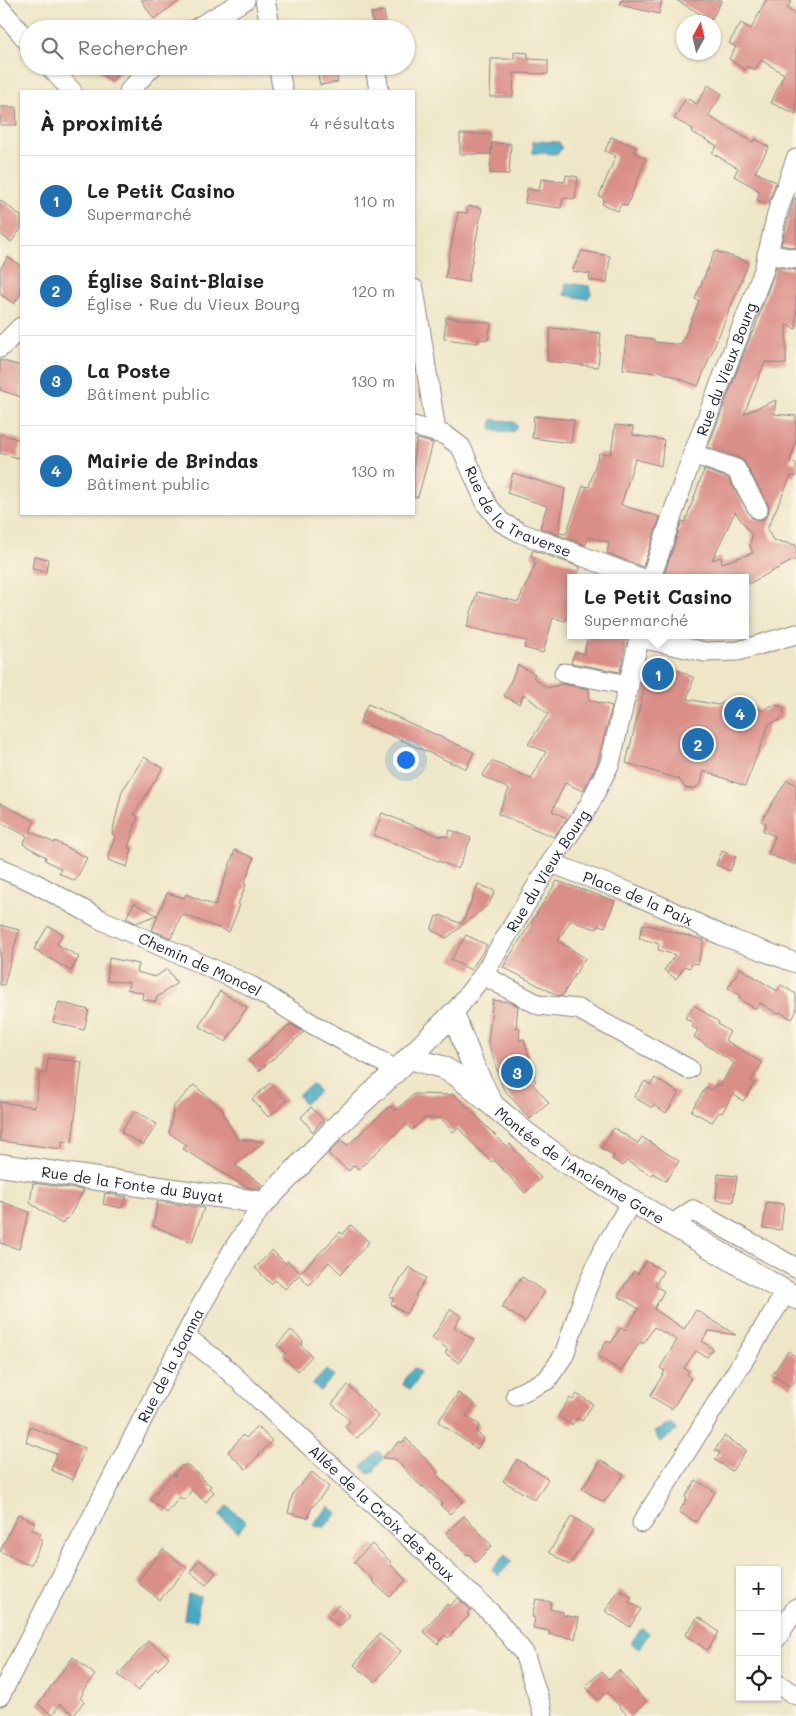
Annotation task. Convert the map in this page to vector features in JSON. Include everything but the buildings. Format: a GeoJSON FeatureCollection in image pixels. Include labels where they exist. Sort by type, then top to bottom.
{"type":"FeatureCollection","features":[{"type":"Feature","properties":{"kind":"street"},"geometry":{"type":"LineString","coordinates":[[211,20],[245,0]]}},
{"type":"Feature","properties":{"kind":"street"},"geometry":{"type":"LineString","coordinates":[[265,0],[269,20]]}},
{"type":"Feature","properties":{"kind":"street"},"geometry":{"type":"LineString","coordinates":[[0,8],[20,32]]}},
{"type":"Feature","properties":{"kind":"street"},"geometry":{"type":"LineString","coordinates":[[57,75],[71,90]]}},
{"type":"Feature","properties":{"kind":"street"},"geometry":{"type":"LineString","coordinates":[[130,90],[145,75]]}},
{"type":"Feature","properties":{"kind":"street"},"geometry":{"type":"LineString","coordinates":[[280,75],[283,90]]}},
{"type":"Feature","properties":{"kind":"street"},"geometry":{"type":"LineString","coordinates":[[376,75],[379,90]]}},
{"type":"Feature","properties":{"kind":"street","name":"Rue du Vieux Bourg"},"geometry":{"type":"LineString","coordinates":[[652,574],[693,454],[764,270],[778,210],[796,159]]}},
{"type":"Feature","properties":{"kind":"street"},"geometry":{"type":"LineString","coordinates":[[767,254],[796,259]]}},
{"type":"Feature","properties":{"kind":"street"},"geometry":{"type":"LineString","coordinates":[[415,295],[436,431]]}},
{"type":"Feature","properties":{"kind":"street"},"geometry":{"type":"LineString","coordinates":[[0,348],[20,328]]}},
{"type":"Feature","properties":{"kind":"street","name":"Rue de la Traverse"},"geometry":{"type":"LineString","coordinates":[[415,426],[436,431],[462,447],[487,505],[501,522],[520,533],[629,574]]}},
{"type":"Feature","properties":{"kind":"street"},"geometry":{"type":"LineString","coordinates":[[693,454],[736,469],[758,509]]}},
{"type":"Feature","properties":{"kind":"street"},"geometry":{"type":"LineString","coordinates":[[652,639],[704,652],[738,652],[796,634]]}},
{"type":"Feature","properties":{"kind":"street","name":"Rue du Vieux Bourg"},"geometry":{"type":"LineString","coordinates":[[402,1065],[445,1022],[483,975],[551,863],[588,807],[610,763],[639,639]]}},
{"type":"Feature","properties":{"kind":"street"},"geometry":{"type":"LineString","coordinates":[[564,673],[629,684]]}},
{"type":"Feature","properties":{"kind":"street","name":"Place de la Paix"},"geometry":{"type":"LineString","coordinates":[[551,863],[665,908],[723,936],[796,963]]}},
{"type":"Feature","properties":{"kind":"street","name":"Chemin de Moncel"},"geometry":{"type":"LineString","coordinates":[[0,868],[31,881],[102,920],[251,986],[314,1025],[384,1063],[402,1065]]}},
{"type":"Feature","properties":{"kind":"street"},"geometry":{"type":"LineString","coordinates":[[483,975],[539,1005],[578,1009],[689,1069]]}},
{"type":"Feature","properties":{"kind":"street","name":"Montée de l'Ancienne Gare"},"geometry":{"type":"LineString","coordinates":[[445,1022],[440,1046],[447,1062],[459,1077]]}},
{"type":"Feature","properties":{"kind":"street","name":"Montée de l'Ancienne Gare"},"geometry":{"type":"LineString","coordinates":[[445,1022],[475,1070],[492,1102]]}},
{"type":"Feature","properties":{"kind":"street","name":"Montée de l'Ancienne Gare"},"geometry":{"type":"LineString","coordinates":[[402,1065],[442,1066],[492,1102],[527,1134],[566,1162],[791,1295]]}},
{"type":"Feature","properties":{"kind":"street","name":"Rue de la Joanna"},"geometry":{"type":"LineString","coordinates":[[0,1696],[185,1336],[234,1248],[264,1203],[340,1122],[402,1065]]}},
{"type":"Feature","properties":{"kind":"street","name":"Rue de la Fonte du Buyat"},"geometry":{"type":"LineString","coordinates":[[0,1165],[264,1203]]}},
{"type":"Feature","properties":{"kind":"street"},"geometry":{"type":"LineString","coordinates":[[516,1395],[546,1380],[564,1355],[586,1290],[601,1254],[631,1202]]}},
{"type":"Feature","properties":{"kind":"street","name":"Montée de l'Ancienne Gare"},"geometry":{"type":"LineString","coordinates":[[671,1225],[693,1210],[796,1268]]}},
{"type":"Feature","properties":{"kind":"street"},"geometry":{"type":"LineString","coordinates":[[642,1523],[791,1295]]}},
{"type":"Feature","properties":{"kind":"street","name":"Allée de la Croix des Roux"},"geometry":{"type":"LineString","coordinates":[[185,1336],[220,1362],[492,1614],[524,1653],[543,1716]]}},
{"type":"Feature","properties":{"kind":"street"},"geometry":{"type":"LineString","coordinates":[[781,1632],[796,1608]]}},
{"type":"Feature","properties":{"kind":"street"},"geometry":{"type":"LineString","coordinates":[[781,1686],[796,1695]]}},
{"type":"Feature","properties":{"kind":"water"},"geometry":{"type":"Polygon","coordinates":[[[533,141],[559,142],[562,149],[558,154],[533,153],[533,141]]]}},
{"type":"Feature","properties":{"kind":"water"},"geometry":{"type":"Polygon","coordinates":[[[566,283],[589,286],[591,294],[587,299],[564,295],[566,283]]]}},
{"type":"Feature","properties":{"kind":"water"},"geometry":{"type":"Polygon","coordinates":[[[492,420],[512,421],[516,424],[517,428],[513,432],[494,431],[491,428],[492,420]]]}},
{"type":"Feature","properties":{"kind":"water"},"geometry":{"type":"Polygon","coordinates":[[[313,1084],[319,1092],[304,1104],[298,1095],[313,1084]]]}},
{"type":"Feature","properties":{"kind":"water"},"geometry":{"type":"Polygon","coordinates":[[[414,1368],[420,1372],[410,1389],[403,1385],[407,1376],[414,1368]]]}},
{"type":"Feature","properties":{"kind":"water"},"geometry":{"type":"Polygon","coordinates":[[[327,1369],[334,1376],[320,1391],[313,1384],[327,1369]]]}},
{"type":"Feature","properties":{"kind":"water"},"geometry":{"type":"Polygon","coordinates":[[[670,1424],[676,1429],[675,1432],[660,1442],[654,1432],[670,1424]]]}},
{"type":"Feature","properties":{"kind":"water"},"geometry":{"type":"Polygon","coordinates":[[[378,1451],[385,1458],[375,1468],[375,1472],[368,1474],[362,1466],[378,1451]]]}},
{"type":"Feature","properties":{"kind":"water"},"geometry":{"type":"Polygon","coordinates":[[[227,1506],[246,1522],[238,1532],[219,1516],[227,1506]]]}},
{"type":"Feature","properties":{"kind":"water"},"geometry":{"type":"Polygon","coordinates":[[[329,1506],[337,1513],[324,1528],[321,1526],[317,1527],[313,1524],[329,1506]]]}},
{"type":"Feature","properties":{"kind":"water"},"geometry":{"type":"Polygon","coordinates":[[[505,1555],[512,1561],[498,1576],[492,1570],[505,1555]]]}},
{"type":"Feature","properties":{"kind":"water"},"geometry":{"type":"Polygon","coordinates":[[[188,1594],[200,1596],[197,1621],[184,1619],[188,1594]]]}},
{"type":"Feature","properties":{"kind":"water"},"geometry":{"type":"Polygon","coordinates":[[[642,1628],[649,1633],[639,1649],[631,1643],[642,1628]]]}},
{"type":"Feature","properties":{"kind":"place","name":"Le Petit Casino"},"geometry":{"type":"Point","coordinates":[658,674]}},
{"type":"Feature","properties":{"kind":"place","name":"Mairie de Brindas"},"geometry":{"type":"Point","coordinates":[740,713]}},
{"type":"Feature","properties":{"kind":"place","name":"Église Saint-Blaise"},"geometry":{"type":"Point","coordinates":[698,744]}},
{"type":"Feature","properties":{"kind":"place","name":"La Poste"},"geometry":{"type":"Point","coordinates":[517,1072]}}]}
